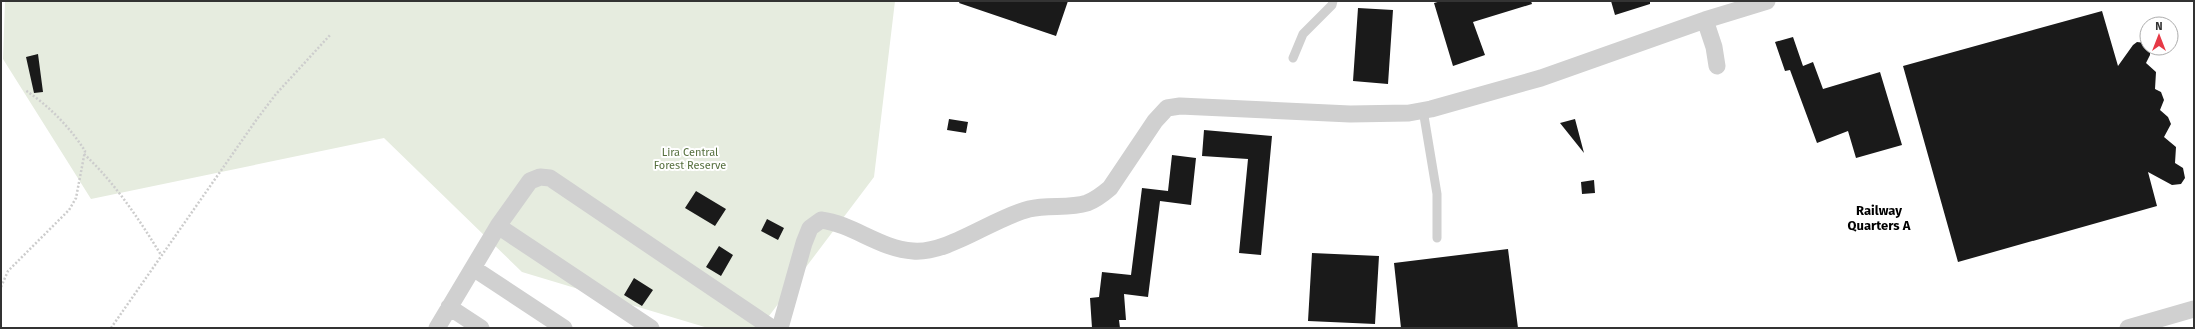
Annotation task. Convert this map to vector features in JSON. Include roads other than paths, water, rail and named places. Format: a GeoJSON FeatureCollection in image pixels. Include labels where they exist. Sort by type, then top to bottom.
{"type":"FeatureCollection","features":[{"type":"Feature","properties":{"kind":"street"},"geometry":{"type":"LineString","coordinates":[[780,328],[804,242],[810,228],[822,220],[836,222],[881,242],[911,251],[927,252],[994,221],[1029,209],[1086,203],[1102,194],[1110,188],[1155,121],[1167,108],[1180,106],[1379,115],[1423,110],[1541,78],[1705,20],[1767,1]]}},
{"type":"Feature","properties":{"kind":"street"},"geometry":{"type":"LineString","coordinates":[[1705,20],[1714,47],[1717,66]]}},
{"type":"Feature","properties":{"kind":"street"},"geometry":{"type":"LineString","coordinates":[[437,328],[498,226],[530,181],[540,177],[550,178],[772,328]]}},
{"type":"Feature","properties":{"kind":"street"},"geometry":{"type":"LineString","coordinates":[[498,226],[651,328]]}},
{"type":"Feature","properties":{"kind":"street"},"geometry":{"type":"LineString","coordinates":[[473,268],[564,328]]}},
{"type":"Feature","properties":{"kind":"street"},"geometry":{"type":"LineString","coordinates":[[449,307],[481,328]]}},
{"type":"Feature","properties":{"kind":"street"},"geometry":{"type":"LineString","coordinates":[[2128,328],[2194,310]]}},
{"type":"Feature","properties":{"kind":"lane"},"geometry":{"type":"LineString","coordinates":[[1293,58],[1303,34],[1332,5],[1333,1]]}},
{"type":"Feature","properties":{"kind":"lane"},"geometry":{"type":"LineString","coordinates":[[1423,110],[1438,194],[1438,238]]}},
{"type":"Feature","properties":{"kind":"district","name":"Railway Quarters A"},"geometry":{"type":"Point","coordinates":[1879,218]}},
{"type":"Feature","properties":{"kind":"park label","name":"Lira Central Forest Reserve"},"geometry":{"type":"Point","coordinates":[690,158]}}]}
